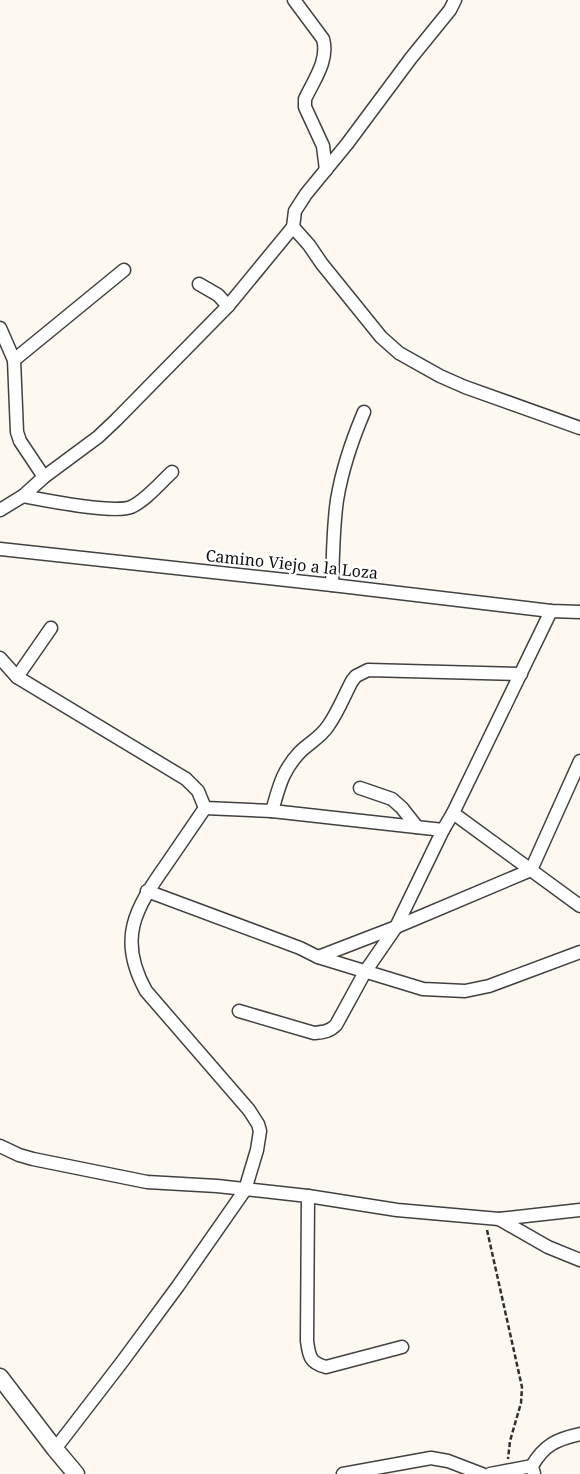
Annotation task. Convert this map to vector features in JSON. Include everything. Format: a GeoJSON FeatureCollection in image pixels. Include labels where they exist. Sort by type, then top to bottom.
{"type":"FeatureCollection","features":[{"type":"Feature","properties":{"kind":"street"},"geometry":{"type":"LineString","coordinates":[[294,0],[323,39],[325,46],[324,60],[304,103],[323,146],[326,170]]}},
{"type":"Feature","properties":{"kind":"street"},"geometry":{"type":"LineString","coordinates":[[0,510],[23,496],[116,420],[228,306],[293,227],[293,217],[298,206],[450,10],[455,0]]}},
{"type":"Feature","properties":{"kind":"street"},"geometry":{"type":"LineString","coordinates":[[293,227],[381,337],[399,353],[440,376],[465,387],[580,428]]}},
{"type":"Feature","properties":{"kind":"street"},"geometry":{"type":"LineString","coordinates":[[14,360],[124,270]]}},
{"type":"Feature","properties":{"kind":"street"},"geometry":{"type":"LineString","coordinates":[[199,284],[218,295],[228,306]]}},
{"type":"Feature","properties":{"kind":"street"},"geometry":{"type":"LineString","coordinates":[[0,328],[14,360],[17,432],[20,441],[44,478]]}},
{"type":"Feature","properties":{"kind":"street"},"geometry":{"type":"LineString","coordinates":[[332,585],[337,499],[353,439],[364,412]]}},
{"type":"Feature","properties":{"kind":"street"},"geometry":{"type":"LineString","coordinates":[[23,496],[117,510],[131,507],[172,472]]}},
{"type":"Feature","properties":{"kind":"street","name":"Camino Viejo a la Loza"},"geometry":{"type":"LineString","coordinates":[[0,549],[551,611],[580,612]]}},
{"type":"Feature","properties":{"kind":"street"},"geometry":{"type":"LineString","coordinates":[[238,1011],[314,1033],[331,1030],[336,1025],[365,972],[396,928],[551,611]]}},
{"type":"Feature","properties":{"kind":"street"},"geometry":{"type":"LineString","coordinates":[[17,677],[51,628]]}},
{"type":"Feature","properties":{"kind":"street"},"geometry":{"type":"LineString","coordinates":[[0,658],[17,677],[186,778],[198,791],[205,808]]}},
{"type":"Feature","properties":{"kind":"street"},"geometry":{"type":"LineString","coordinates":[[272,811],[280,780],[300,751],[329,726],[356,676],[368,670],[521,674]]}},
{"type":"Feature","properties":{"kind":"street"},"geometry":{"type":"LineString","coordinates":[[318,957],[396,928],[531,870],[580,761]]}},
{"type":"Feature","properties":{"kind":"street"},"geometry":{"type":"LineString","coordinates":[[360,788],[392,799],[417,827]]}},
{"type":"Feature","properties":{"kind":"street"},"geometry":{"type":"LineString","coordinates":[[205,808],[272,811],[443,830]]}},
{"type":"Feature","properties":{"kind":"street"},"geometry":{"type":"LineString","coordinates":[[55,1449],[172,1294],[245,1190],[258,1150],[260,1131],[249,1110],[146,991],[137,976],[133,962],[132,930],[138,911],[147,892],[205,808]]}},
{"type":"Feature","properties":{"kind":"street"},"geometry":{"type":"LineString","coordinates":[[453,813],[580,906]]}},
{"type":"Feature","properties":{"kind":"street"},"geometry":{"type":"LineString","coordinates":[[147,892],[300,948],[318,957],[423,989],[465,991],[489,986],[580,952]]}},
{"type":"Feature","properties":{"kind":"street"},"geometry":{"type":"LineString","coordinates":[[0,1146],[19,1155],[34,1159],[147,1182],[216,1186],[308,1196],[396,1210],[499,1219],[580,1210]]}},
{"type":"Feature","properties":{"kind":"street"},"geometry":{"type":"LineString","coordinates":[[308,1196],[307,1340],[312,1359],[318,1365],[326,1367],[402,1347]]}},
{"type":"Feature","properties":{"kind":"street"},"geometry":{"type":"LineString","coordinates":[[499,1219],[548,1247],[580,1260]]}},
{"type":"Feature","properties":{"kind":"street"},"geometry":{"type":"LineString","coordinates":[[0,1377],[76,1474]]}},
{"type":"Feature","properties":{"kind":"street"},"geometry":{"type":"LineString","coordinates":[[490,1474],[533,1470],[538,1456],[551,1444],[567,1436],[580,1434]]}},
{"type":"Feature","properties":{"kind":"street"},"geometry":{"type":"LineString","coordinates":[[344,1474],[431,1458],[448,1461],[482,1474]]}},
{"type":"Feature","properties":{"kind":"path"},"geometry":{"type":"LineString","coordinates":[[484,1217],[522,1387],[521,1402],[510,1441],[506,1472]]}}]}
